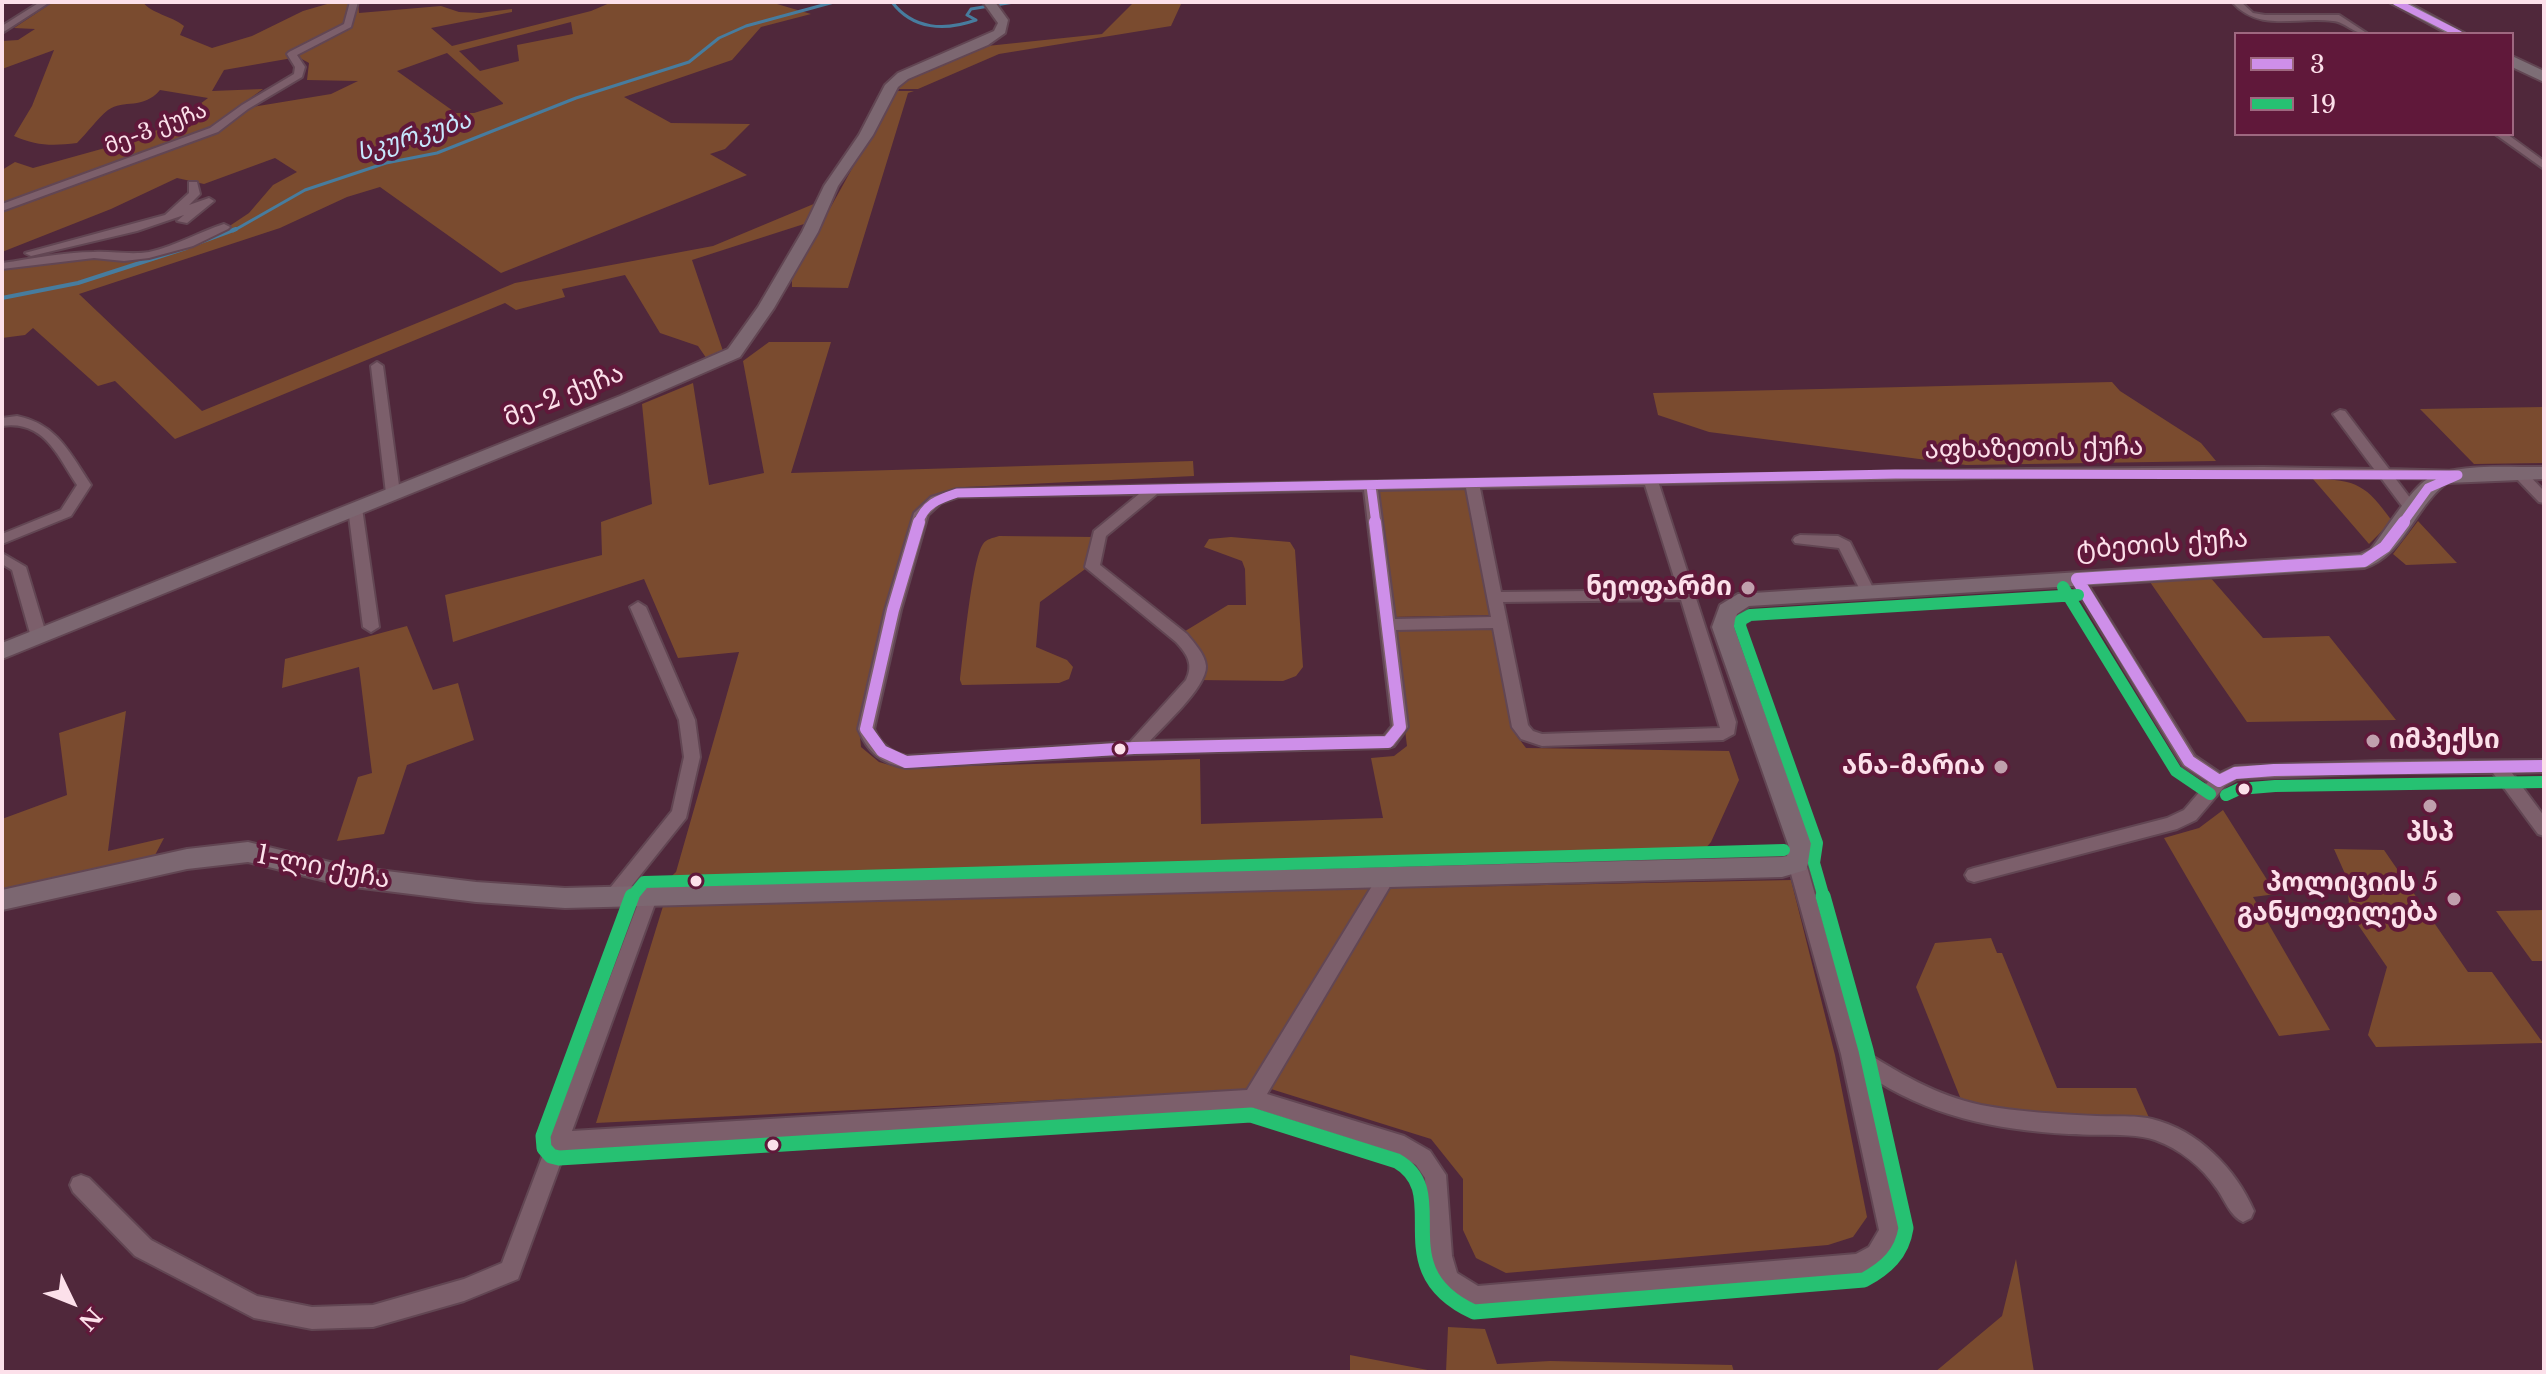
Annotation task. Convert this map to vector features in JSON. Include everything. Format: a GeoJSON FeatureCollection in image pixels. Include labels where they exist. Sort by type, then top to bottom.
{"type":"FeatureCollection","features":[{"type":"Feature","properties":{"kind":"main road"},"geometry":{"type":"LineString","coordinates":[[2382,2],[2440,32]]}},
{"type":"Feature","properties":{"kind":"main road"},"geometry":{"type":"LineString","coordinates":[[2396,2],[2455,32]]}},
{"type":"Feature","properties":{"kind":"main road"},"geometry":{"type":"LineString","coordinates":[[2514,62],[2544,77]]}},
{"type":"Feature","properties":{"kind":"main road"},"geometry":{"type":"LineString","coordinates":[[2514,69],[2544,85]]}},
{"type":"Feature","properties":{"kind":"street"},"geometry":{"type":"LineString","coordinates":[[2,30],[46,2]]}},
{"type":"Feature","properties":{"kind":"street","name":"მე-3 ქუჩა"},"geometry":{"type":"LineString","coordinates":[[2,208],[214,130],[245,107],[299,75],[300,67],[292,54],[348,25],[354,2]]}},
{"type":"Feature","properties":{"kind":"street"},"geometry":{"type":"LineString","coordinates":[[2236,2],[2250,15],[2267,20],[2329,18],[2344,20],[2360,32]]}},
{"type":"Feature","properties":{"kind":"street","name":"მე-2 ქუჩა"},"geometry":{"type":"LineString","coordinates":[[2,651],[734,353],[766,308],[810,232],[831,186],[866,135],[892,85],[903,76],[999,33],[996,10]]}},
{"type":"Feature","properties":{"kind":"street"},"geometry":{"type":"LineString","coordinates":[[2503,136],[2544,166]]}},
{"type":"Feature","properties":{"kind":"street"},"geometry":{"type":"LineString","coordinates":[[169,217],[195,194],[193,184]]}},
{"type":"Feature","properties":{"kind":"street"},"geometry":{"type":"LineString","coordinates":[[2,260],[133,229],[209,201],[183,221]]}},
{"type":"Feature","properties":{"kind":"street"},"geometry":{"type":"LineString","coordinates":[[2,266],[56,258],[98,255],[124,258],[148,254],[210,235],[224,227]]}},
{"type":"Feature","properties":{"kind":"street"},"geometry":{"type":"LineString","coordinates":[[377,366],[393,493]]}},
{"type":"Feature","properties":{"kind":"street"},"geometry":{"type":"LineString","coordinates":[[2340,414],[2413,511]]}},
{"type":"Feature","properties":{"kind":"street"},"geometry":{"type":"LineString","coordinates":[[2,422],[15,419],[43,426],[84,485],[66,513],[2,539]]}},
{"type":"Feature","properties":{"kind":"street","name":"აფხაზეთის ქუჩა"},"geometry":{"type":"LineString","coordinates":[[1371,486],[1400,727],[1388,742],[1134,748],[906,762],[890,759],[871,743],[866,729],[893,610],[921,513],[936,500],[957,493],[2182,471],[2458,475]]}},
{"type":"Feature","properties":{"kind":"street"},"geometry":{"type":"LineString","coordinates":[[2519,473],[2544,499]]}},
{"type":"Feature","properties":{"kind":"street","name":"ტბეთის ქუჩა"},"geometry":{"type":"LineString","coordinates":[[1737,666],[1723,627],[1727,610],[1745,599],[2364,561],[2378,554],[2428,488],[2458,475],[2544,473]]}},
{"type":"Feature","properties":{"kind":"street"},"geometry":{"type":"LineString","coordinates":[[1472,484],[1520,727],[1527,735],[1542,740],[1723,734],[1728,730],[1728,722],[1650,479]]}},
{"type":"Feature","properties":{"kind":"street"},"geometry":{"type":"LineString","coordinates":[[1134,748],[1192,684],[1199,672],[1197,657],[1177,633],[1092,567],[1099,534],[1154,489]]}},
{"type":"Feature","properties":{"kind":"street"},"geometry":{"type":"LineString","coordinates":[[355,508],[371,627]]}},
{"type":"Feature","properties":{"kind":"street"},"geometry":{"type":"LineString","coordinates":[[1800,540],[1838,541],[1845,545],[1868,592]]}},
{"type":"Feature","properties":{"kind":"street"},"geometry":{"type":"LineString","coordinates":[[2,558],[19,567],[39,637]]}},
{"type":"Feature","properties":{"kind":"street"},"geometry":{"type":"LineString","coordinates":[[2077,579],[2189,761],[2219,781]]}},
{"type":"Feature","properties":{"kind":"street"},"geometry":{"type":"LineString","coordinates":[[1495,597],[1688,595]]}},
{"type":"Feature","properties":{"kind":"street"},"geometry":{"type":"LineString","coordinates":[[612,898],[680,813],[692,757],[687,720],[638,607]]}},
{"type":"Feature","properties":{"kind":"street"},"geometry":{"type":"LineString","coordinates":[[1387,625],[1500,622]]}},
{"type":"Feature","properties":{"kind":"street"},"geometry":{"type":"LineString","coordinates":[[558,1142],[1253,1099],[1404,1146],[1423,1158],[1435,1175],[1441,1256],[1448,1280],[1460,1290],[1478,1297],[1858,1265],[1877,1255],[1890,1231],[1851,1054],[1797,863],[1801,847],[1737,666],[1709,669]]}},
{"type":"Feature","properties":{"kind":"street"},"geometry":{"type":"LineString","coordinates":[[1974,875],[2171,824],[2190,815],[2219,781],[2235,773],[2544,766]]}},
{"type":"Feature","properties":{"kind":"street"},"geometry":{"type":"LineString","coordinates":[[2498,767],[2544,829]]}},
{"type":"Feature","properties":{"kind":"street","name":"1-ლი ქუჩა"},"geometry":{"type":"LineString","coordinates":[[2,900],[187,859],[248,852],[346,876],[476,892],[612,898],[1782,867],[1797,863]]}},
{"type":"Feature","properties":{"kind":"street"},"geometry":{"type":"LineString","coordinates":[[1253,1099],[1386,878]]}},
{"type":"Feature","properties":{"kind":"street"},"geometry":{"type":"LineString","coordinates":[[81,1185],[143,1248],[254,1307],[312,1318],[373,1316],[464,1290],[510,1271],[648,898]]}},
{"type":"Feature","properties":{"kind":"street"},"geometry":{"type":"LineString","coordinates":[[1851,1054],[1896,1083],[1959,1110],[2003,1120],[2152,1129],[2173,1136],[2193,1148],[2222,1175],[2243,1211]]}},
{"type":"Feature","properties":{"kind":"shaded area"},"geometry":{"type":"Polygon","coordinates":[[[53,2],[143,2],[184,26],[180,35],[212,48],[252,36],[303,11],[334,2],[358,2],[359,13],[441,6],[459,12],[480,13],[512,9],[512,12],[431,28],[452,46],[591,11],[612,2],[781,2],[777,4],[811,14],[761,27],[732,60],[624,97],[671,123],[750,124],[725,149],[710,154],[747,175],[501,273],[380,187],[347,197],[280,228],[79,294],[202,411],[515,283],[713,246],[816,203],[804,224],[692,260],[723,351],[736,345],[709,362],[698,346],[660,333],[625,275],[562,289],[565,297],[516,310],[505,303],[175,439],[115,381],[98,386],[33,328],[25,335],[2,338],[2,267],[42,259],[139,256],[216,235],[249,213],[273,185],[297,172],[275,158],[204,184],[177,178],[111,209],[2,252],[2,210],[40,199],[79,181],[2,206],[2,170],[15,162],[33,168],[172,125],[208,98],[160,90],[147,100],[108,110],[77,143],[30,142],[14,136],[32,106],[54,50],[2,69],[2,41],[18,40],[35,29],[14,28],[53,2]],[[571,22],[459,51],[480,71],[519,61],[517,45],[573,34],[571,22]],[[447,53],[397,71],[456,113],[474,113],[503,104],[447,53]],[[298,57],[224,70],[212,91],[263,89],[234,110],[331,94],[358,81],[307,80],[309,63],[298,57]]]}},
{"type":"Feature","properties":{"kind":"shaded area"},"geometry":{"type":"Polygon","coordinates":[[[1134,2],[1182,2],[1171,26],[999,54],[918,89],[889,89],[984,42],[987,46],[1102,34],[1134,2]]]}},
{"type":"Feature","properties":{"kind":"shaded area"},"geometry":{"type":"Polygon","coordinates":[[[895,91],[914,91],[908,93],[848,288],[792,287],[792,277],[895,91]]]}},
{"type":"Feature","properties":{"kind":"shaded area"},"geometry":{"type":"Polygon","coordinates":[[[769,342],[831,342],[791,473],[1193,461],[1194,476],[966,487],[936,497],[924,505],[913,516],[859,726],[861,747],[879,762],[900,768],[1200,759],[1201,824],[1383,818],[1371,758],[1394,756],[1407,746],[1392,627],[1497,625],[1516,735],[1526,748],[1729,751],[1739,780],[1711,842],[1687,870],[648,898],[676,872],[739,652],[678,658],[644,579],[453,642],[445,595],[602,555],[601,522],[652,504],[642,404],[693,383],[709,485],[764,473],[743,361],[769,342]]]}},
{"type":"Feature","properties":{"kind":"shaded area"},"geometry":{"type":"Polygon","coordinates":[[[2112,382],[2120,391],[2201,443],[2216,461],[1966,465],[1709,432],[1658,415],[1653,393],[2112,382]]]}},
{"type":"Feature","properties":{"kind":"shaded area"},"geometry":{"type":"Polygon","coordinates":[[[2544,407],[2544,463],[2474,464],[2420,409],[2544,407]]]}},
{"type":"Feature","properties":{"kind":"shaded area"},"geometry":{"type":"Polygon","coordinates":[[[2313,479],[2340,481],[2360,487],[2392,521],[2369,544],[2313,479]]]}},
{"type":"Feature","properties":{"kind":"shaded area"},"geometry":{"type":"Polygon","coordinates":[[[1468,489],[1493,615],[1391,617],[1376,491],[1468,489]]]}},
{"type":"Feature","properties":{"kind":"shaded area"},"geometry":{"type":"Polygon","coordinates":[[[2418,521],[2457,563],[2406,565],[2393,554],[2418,521]]]}},
{"type":"Feature","properties":{"kind":"shaded area"},"geometry":{"type":"Polygon","coordinates":[[[999,536],[1094,537],[1088,567],[1040,602],[1036,647],[1067,660],[1073,667],[1069,679],[1059,683],[962,685],[960,680],[975,568],[983,544],[999,536]]]}},
{"type":"Feature","properties":{"kind":"shaded area"},"geometry":{"type":"Polygon","coordinates":[[[1231,537],[1290,542],[1295,550],[1303,667],[1296,676],[1283,681],[1196,680],[1182,633],[1228,605],[1246,605],[1242,561],[1204,547],[1209,539],[1231,537]]]}},
{"type":"Feature","properties":{"kind":"shaded area"},"geometry":{"type":"Polygon","coordinates":[[[2209,576],[2263,638],[2329,636],[2396,720],[2247,722],[2150,582],[2209,576]]]}},
{"type":"Feature","properties":{"kind":"shaded area"},"geometry":{"type":"Polygon","coordinates":[[[407,626],[433,690],[458,683],[474,740],[407,765],[384,834],[337,841],[358,777],[372,773],[359,667],[282,688],[285,659],[407,626]]]}},
{"type":"Feature","properties":{"kind":"shaded area"},"geometry":{"type":"Polygon","coordinates":[[[126,711],[108,851],[164,838],[154,857],[2,893],[2,819],[67,795],[59,733],[126,711]]]}},
{"type":"Feature","properties":{"kind":"shaded area"},"geometry":{"type":"Polygon","coordinates":[[[2223,810],[2276,894],[2253,897],[2330,1030],[2279,1036],[2164,838],[2199,828],[2223,810]]]}},
{"type":"Feature","properties":{"kind":"shaded area"},"geometry":{"type":"Polygon","coordinates":[[[2334,849],[2384,850],[2468,972],[2492,972],[2543,1043],[2376,1047],[2368,1035],[2387,967],[2350,913],[2346,876],[2334,849]]]}},
{"type":"Feature","properties":{"kind":"shaded area"},"geometry":{"type":"Polygon","coordinates":[[[1791,880],[1835,1055],[1867,1217],[1853,1237],[1828,1245],[1506,1273],[1476,1258],[1463,1230],[1463,1179],[1431,1139],[1271,1089],[596,1123],[664,903],[1791,880]]]}},
{"type":"Feature","properties":{"kind":"shaded area"},"geometry":{"type":"Polygon","coordinates":[[[2544,910],[2544,961],[2532,961],[2496,911],[2544,910]]]}},
{"type":"Feature","properties":{"kind":"shaded area"},"geometry":{"type":"Polygon","coordinates":[[[1991,938],[1997,953],[2002,953],[2057,1088],[2136,1088],[2150,1120],[2003,1111],[1962,1102],[1916,987],[1935,943],[1991,938]]]}},
{"type":"Feature","properties":{"kind":"shaded area"},"geometry":{"type":"Polygon","coordinates":[[[2016,1259],[2034,1372],[1935,1372],[2002,1316],[2016,1259]]]}},
{"type":"Feature","properties":{"kind":"shaded area"},"geometry":{"type":"Polygon","coordinates":[[[1448,1327],[1485,1329],[1497,1364],[1550,1361],[1732,1365],[1734,1372],[1446,1372],[1448,1327]]]}},
{"type":"Feature","properties":{"kind":"shaded area"},"geometry":{"type":"Polygon","coordinates":[[[1350,1355],[1438,1372],[1350,1372],[1350,1355]]]}},
{"type":"Feature","properties":{"kind":"waterway","name":"სკურკუბა"},"geometry":{"type":"LineString","coordinates":[[233,231],[305,190],[386,163],[437,153],[576,98],[689,62],[719,38],[746,26],[834,2]]}},
{"type":"Feature","properties":{"kind":"waterway","name":"სკურკუბა"},"geometry":{"type":"LineString","coordinates":[[892,2],[910,18],[941,27],[976,20],[967,15],[971,9],[1014,2]]}},
{"type":"Feature","properties":{"kind":"waterway","name":"სკურკუბა"},"geometry":{"type":"LineString","coordinates":[[195,244],[236,229]]}},
{"type":"Feature","properties":{"kind":"waterway","name":"სკურკუბა"},"geometry":{"type":"LineString","coordinates":[[2,298],[78,283],[186,248]]}},
{"type":"Feature","properties":{"kind":"transit line","name":"3"},"geometry":{"type":"LineString","coordinates":[[2396,2],[2455,32]]}},
{"type":"Feature","properties":{"kind":"transit line","name":"3"},"geometry":{"type":"LineString","coordinates":[[1371,486],[1400,727],[1388,742],[1134,748],[906,762],[882,751],[869,736],[866,729],[893,610],[921,513],[936,500],[957,493],[1895,474],[2458,475]]}},
{"type":"Feature","properties":{"kind":"transit line","name":"3"},"geometry":{"type":"LineString","coordinates":[[2077,579],[2364,561],[2385,547],[2428,488],[2458,475]]}},
{"type":"Feature","properties":{"kind":"transit line","name":"3"},"geometry":{"type":"LineString","coordinates":[[2077,579],[2189,761],[2219,781]]}},
{"type":"Feature","properties":{"kind":"transit line","name":"19"},"geometry":{"type":"LineString","coordinates":[[2063,587],[2176,771],[2210,794]]}},
{"type":"Feature","properties":{"kind":"transit line","name":"19"},"geometry":{"type":"LineString","coordinates":[[1784,850],[644,882],[633,892],[543,1136],[543,1144],[548,1154],[559,1158],[1251,1115],[1397,1161],[1413,1172],[1421,1187],[1423,1242],[1428,1271],[1443,1294],[1474,1312],[1864,1280],[1898,1253],[1906,1228],[1866,1050],[1814,863],[1817,843],[1740,626],[1741,620],[1750,615],[2078,595]]}},
{"type":"Feature","properties":{"kind":"transit line","name":"3"},"geometry":{"type":"LineString","coordinates":[[2219,781],[2235,773],[2274,770],[2544,766]]}},
{"type":"Feature","properties":{"kind":"transit line","name":"19"},"geometry":{"type":"LineString","coordinates":[[2226,795],[2239,789],[2275,786],[2544,782]]}},
{"type":"Feature","properties":{"kind":"place","name":"ნეოფარმი"},"geometry":{"type":"Point","coordinates":[1748,588]}},
{"type":"Feature","properties":{"kind":"place","name":"იმპექსი"},"geometry":{"type":"Point","coordinates":[2373,741]}},
{"type":"Feature","properties":{"kind":"place","name":"ანა-მარია"},"geometry":{"type":"Point","coordinates":[2001,767]}},
{"type":"Feature","properties":{"kind":"place","name":"პსპ"},"geometry":{"type":"Point","coordinates":[2430,806]}},
{"type":"Feature","properties":{"kind":"place","name":"პოლიციის 5 განყოფილება"},"geometry":{"type":"Point","coordinates":[2454,899]}}]}
